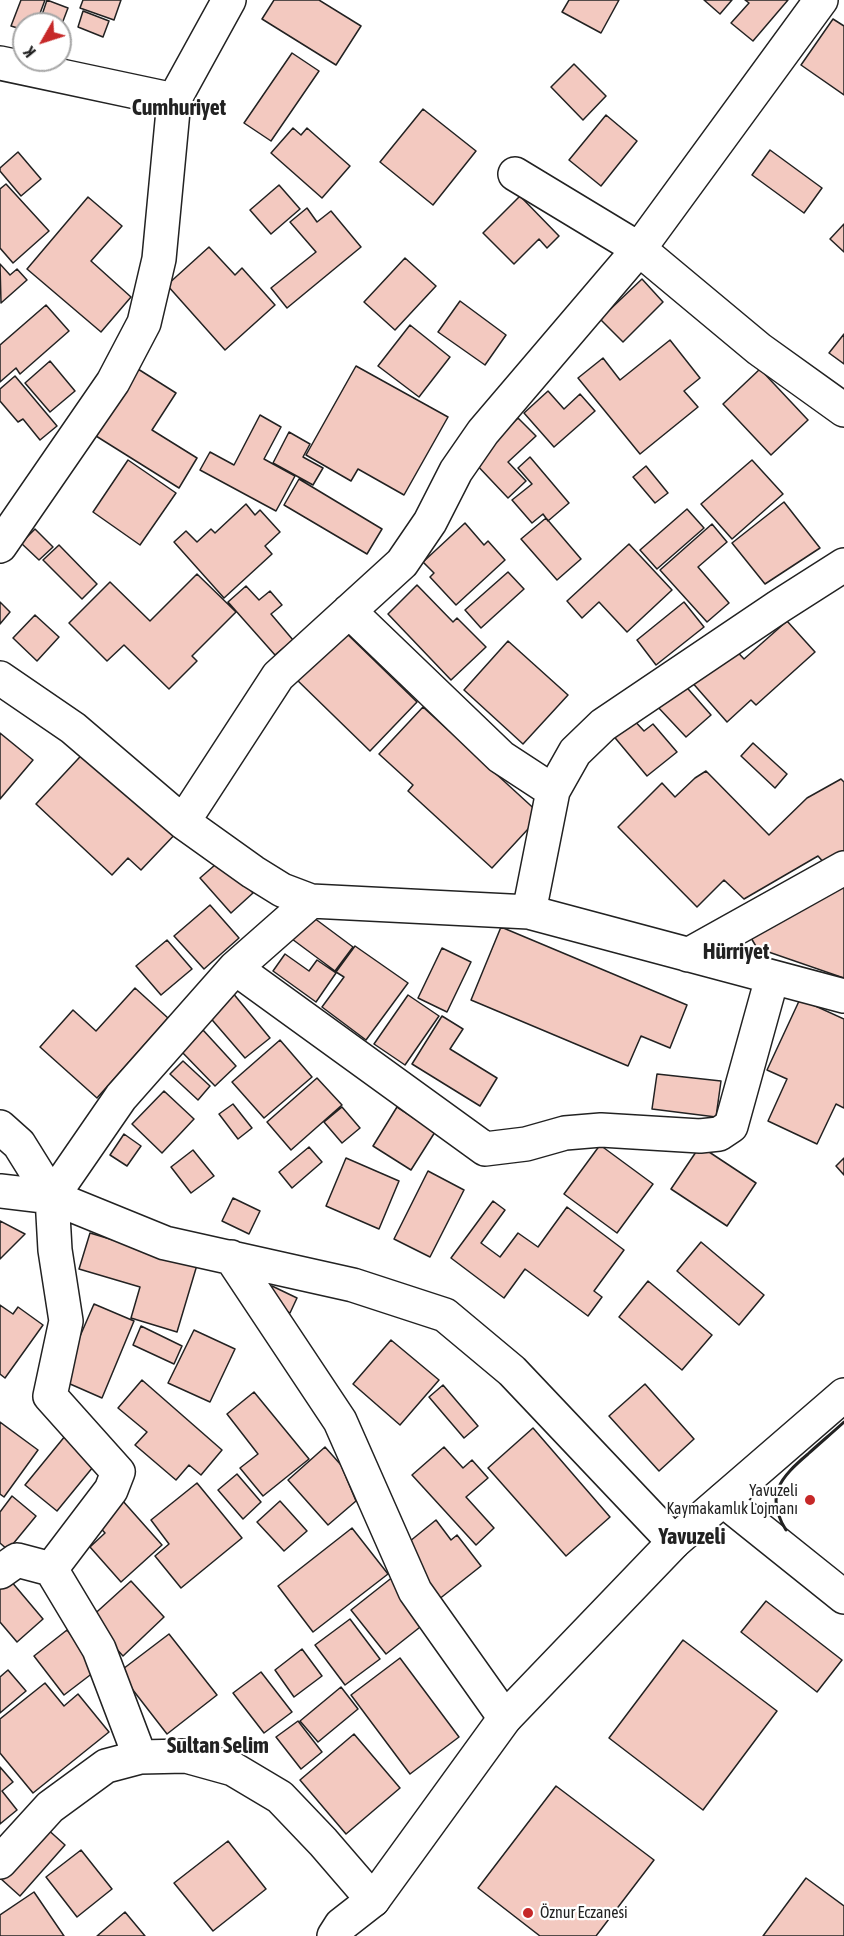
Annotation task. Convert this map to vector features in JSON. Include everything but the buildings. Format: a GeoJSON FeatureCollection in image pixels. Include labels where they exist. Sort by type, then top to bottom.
{"type":"FeatureCollection","features":[{"type":"Feature","properties":{"kind":"street"},"geometry":{"type":"LineString","coordinates":[[0,546],[113,382],[144,323],[159,259],[174,100],[229,0]]}},
{"type":"Feature","properties":{"kind":"street"},"geometry":{"type":"LineString","coordinates":[[183,822],[278,676],[402,563],[430,522],[456,471],[483,432],[639,249],[821,0]]}},
{"type":"Feature","properties":{"kind":"street"},"geometry":{"type":"LineString","coordinates":[[0,63],[174,100]]}},
{"type":"Feature","properties":{"kind":"street"},"geometry":{"type":"LineString","coordinates":[[515,174],[639,249],[759,349],[844,410]]}},
{"type":"Feature","properties":{"kind":"street"},"geometry":{"type":"LineString","coordinates":[[529,912],[553,791],[575,752],[603,725],[844,565]]}},
{"type":"Feature","properties":{"kind":"street"},"geometry":{"type":"LineString","coordinates":[[349,611],[501,757],[553,791]]}},
{"type":"Feature","properties":{"kind":"street"},"geometry":{"type":"LineString","coordinates":[[0,678],[73,728],[183,822],[282,890],[312,900],[529,912],[844,996]]}},
{"type":"Feature","properties":{"kind":"street"},"geometry":{"type":"LineString","coordinates":[[688,955],[844,868]]}},
{"type":"Feature","properties":{"kind":"street"},"geometry":{"type":"LineString","coordinates":[[52,1197],[121,1097],[235,968],[312,900]]}},
{"type":"Feature","properties":{"kind":"street"},"geometry":{"type":"LineString","coordinates":[[235,968],[485,1149],[526,1144],[565,1133],[601,1130],[700,1136],[719,1134],[731,1126],[772,978]]}},
{"type":"Feature","properties":{"kind":"street"},"geometry":{"type":"LineString","coordinates":[[0,1127],[19,1144],[52,1197],[54,1250],[66,1321],[50,1396],[118,1472],[111,1490],[51,1569]]}},
{"type":"Feature","properties":{"kind":"street"},"geometry":{"type":"LineString","coordinates":[[0,1191],[52,1197],[165,1243],[353,1285],[445,1315],[512,1371],[674,1542]]}},
{"type":"Feature","properties":{"kind":"street"},"geometry":{"type":"LineString","coordinates":[[231,1257],[340,1420],[415,1591],[505,1718]]}},
{"type":"Feature","properties":{"kind":"street"},"geometry":{"type":"LineString","coordinates":[[343,1932],[373,1900],[505,1718],[674,1542],[844,1395]]}},
{"type":"Feature","properties":{"kind":"street"},"geometry":{"type":"LineString","coordinates":[[723,1500],[844,1597]]}},
{"type":"Feature","properties":{"kind":"street"},"geometry":{"type":"LineString","coordinates":[[0,1572],[17,1560],[51,1569],[99,1649],[140,1757]]}},
{"type":"Feature","properties":{"kind":"street"},"geometry":{"type":"LineString","coordinates":[[0,1862],[50,1807],[105,1766],[140,1757],[186,1755],[233,1769],[280,1797],[373,1900]]}},
{"type":"Feature","properties":{"kind":"wall"},"geometry":{"type":"LineString","coordinates":[[786,1530],[776,1507],[776,1497],[783,1479],[798,1462],[844,1422]]}},
{"type":"Feature","properties":{"kind":"place","name":"Yavuzeli Kaymakamlık Lojmanı"},"geometry":{"type":"Point","coordinates":[810,1500]}},
{"type":"Feature","properties":{"kind":"place","name":"Öznur Eczanesi"},"geometry":{"type":"Point","coordinates":[528,1913]}},
{"type":"Feature","properties":{"kind":"district","name":"Cumhuriyet"},"geometry":{"type":"Point","coordinates":[179,108]}},
{"type":"Feature","properties":{"kind":"district","name":"Hürriyet"},"geometry":{"type":"Point","coordinates":[736,952]}},
{"type":"Feature","properties":{"kind":"district","name":"Yavuzeli"},"geometry":{"type":"Point","coordinates":[692,1537]}},
{"type":"Feature","properties":{"kind":"district","name":"Sultan Selim"},"geometry":{"type":"Point","coordinates":[218,1746]}}]}
